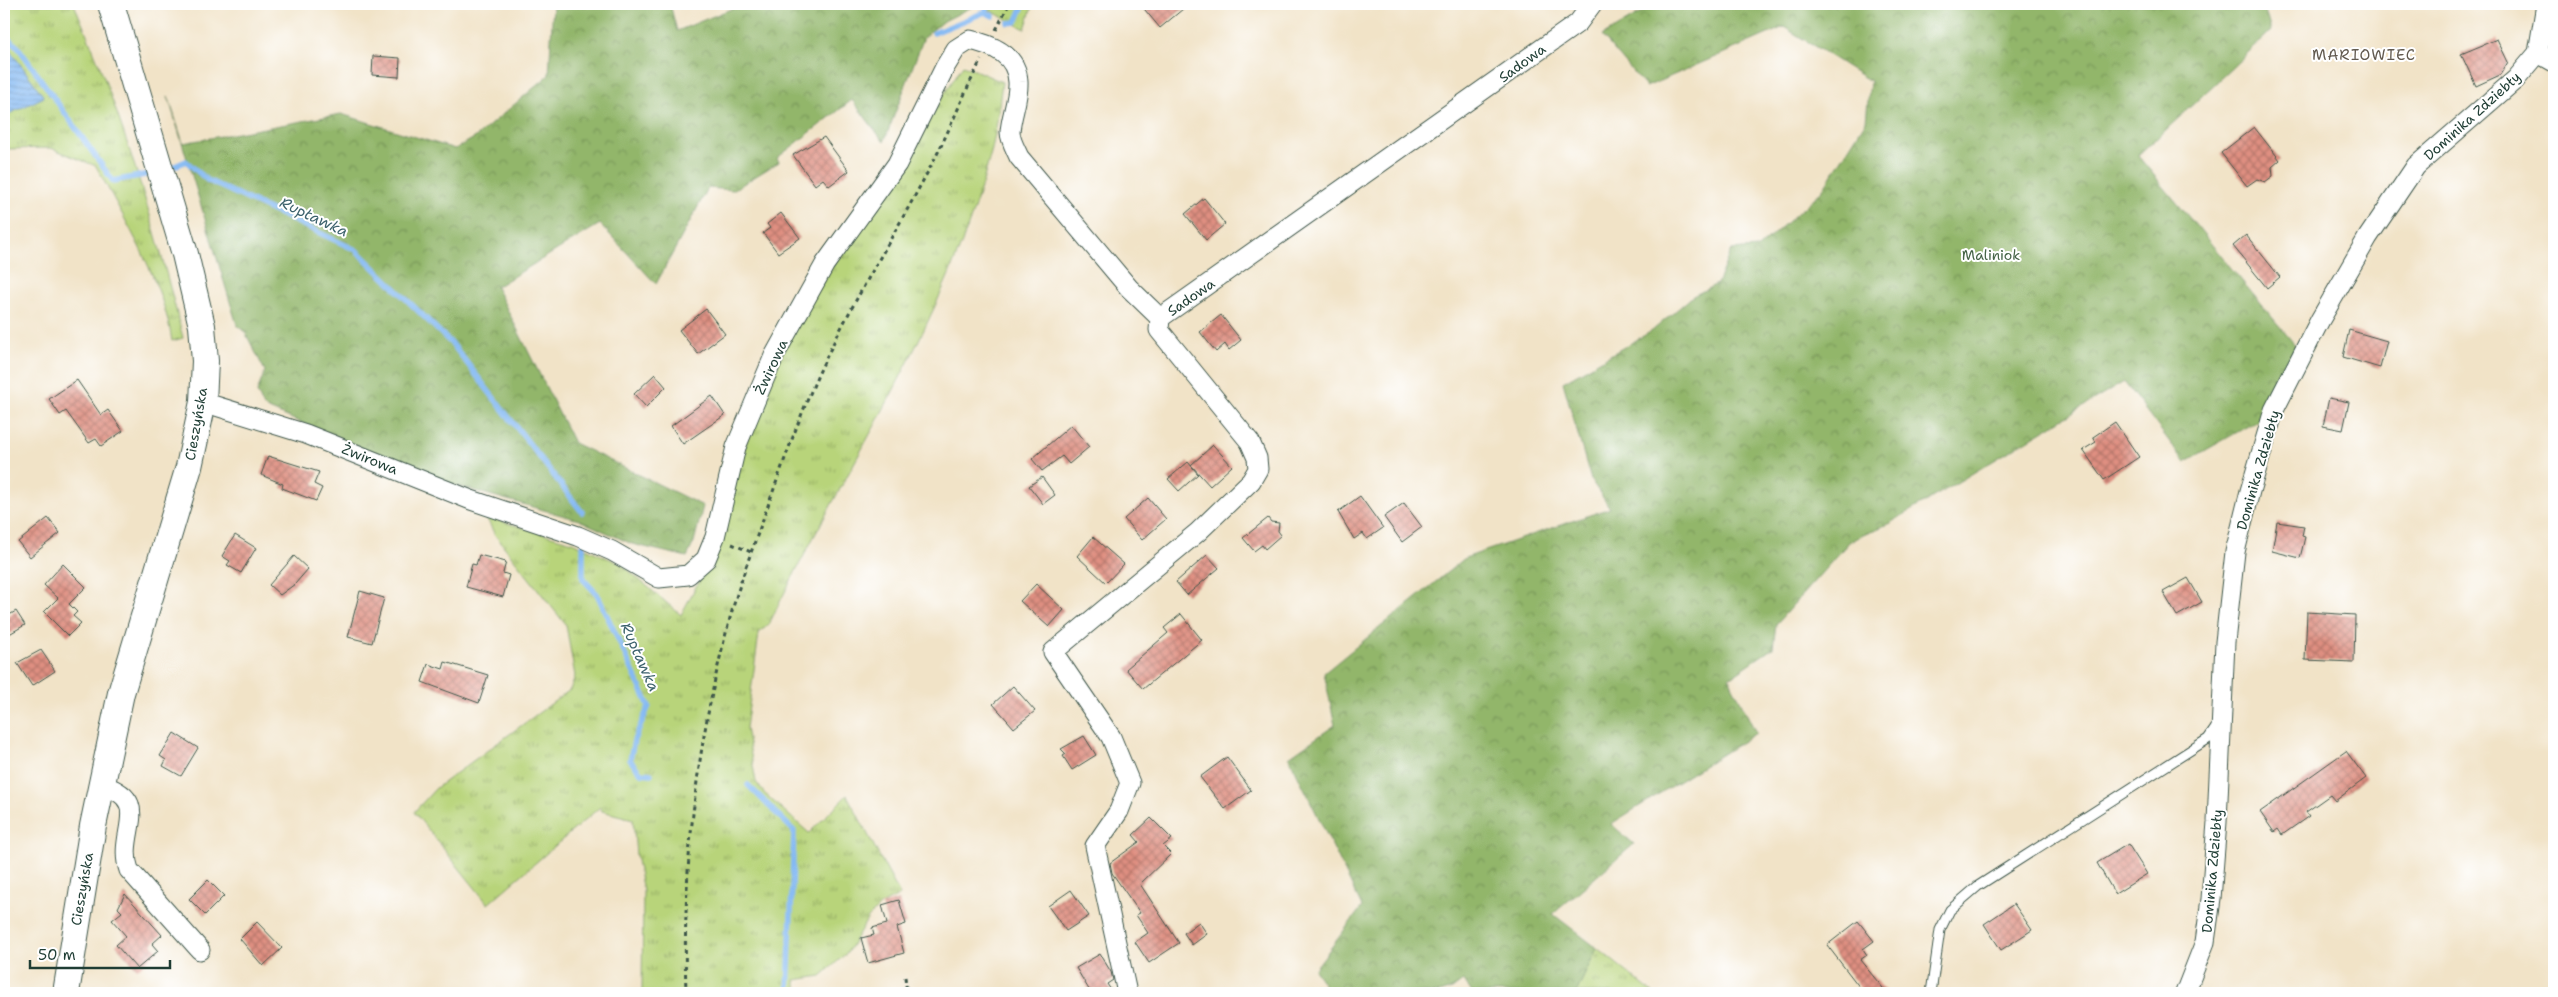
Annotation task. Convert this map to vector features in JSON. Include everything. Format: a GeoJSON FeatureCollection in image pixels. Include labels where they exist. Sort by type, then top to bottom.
{"type":"FeatureCollection","features":[{"type":"Feature","properties":{"kind":"main road","name":"Cieszyńska"},"geometry":{"type":"LineString","coordinates":[[66,993],[77,916],[121,693],[189,467],[203,402],[204,361],[202,326],[182,245],[111,4]]}},
{"type":"Feature","properties":{"kind":"street","name":"Sadowa"},"geometry":{"type":"LineString","coordinates":[[1127,993],[1095,846],[1119,811],[1130,783],[1111,737],[1053,652],[1198,532],[1251,482],[1258,469],[1257,458],[1250,442],[1158,330],[1160,318],[1578,23],[1592,4]]}},
{"type":"Feature","properties":{"kind":"street","name":"Dominika Zdziebły"},"geometry":{"type":"LineString","coordinates":[[2186,993],[2205,942],[2211,899],[2225,642],[2235,552],[2250,491],[2274,410],[2320,320],[2368,237],[2416,166],[2516,79],[2546,57],[2546,4]]}},
{"type":"Feature","properties":{"kind":"street","name":"Żwirowa"},"geometry":{"type":"LineString","coordinates":[[203,402],[306,434],[471,500],[578,536],[612,551],[659,578],[688,575],[706,559],[715,537],[736,447],[774,356],[820,272],[873,194],[896,164],[945,67],[956,50],[970,40],[989,44]]}},
{"type":"Feature","properties":{"kind":"street"},"geometry":{"type":"LineString","coordinates":[[989,44],[1001,50],[1013,64],[1018,82],[1010,134],[1019,157],[1129,288],[1160,318]]}},
{"type":"Feature","properties":{"kind":"street"},"geometry":{"type":"LineString","coordinates":[[102,785],[119,790],[128,799],[131,809],[125,858],[129,870],[200,950]]}},
{"type":"Feature","properties":{"kind":"lane"},"geometry":{"type":"LineString","coordinates":[[1931,993],[1940,930],[1950,910],[1978,886],[2208,739],[2222,719]]}},
{"type":"Feature","properties":{"kind":"path"},"geometry":{"type":"LineString","coordinates":[[686,993],[688,874],[696,789],[720,662],[741,582],[788,450],[817,377],[848,316],[927,175],[1008,4]]}},
{"type":"Feature","properties":{"kind":"path"},"geometry":{"type":"LineString","coordinates":[[905,977],[907,993]]}},
{"type":"Feature","properties":{"kind":"green space"},"geometry":{"type":"Polygon","coordinates":[[[4,4],[74,4],[107,85],[136,169],[161,253],[183,338],[172,341],[160,295],[151,273],[141,250],[96,166],[51,148],[4,149],[4,4]]]}},
{"type":"Feature","properties":{"kind":"green space"},"geometry":{"type":"Polygon","coordinates":[[[553,4],[670,4],[677,31],[743,4],[978,4],[942,22],[924,37],[884,142],[852,100],[777,158],[779,162],[733,190],[708,188],[656,284],[600,224],[496,287],[574,443],[703,506],[694,542],[687,557],[632,544],[579,520],[433,479],[264,407],[257,392],[265,371],[245,332],[237,325],[168,96],[183,143],[341,114],[455,149],[476,137],[549,75],[553,4]]]}},
{"type":"Feature","properties":{"kind":"green space"},"geometry":{"type":"Polygon","coordinates":[[[978,4],[1033,4],[1025,29],[978,4]]]}},
{"type":"Feature","properties":{"kind":"green space","name":"Maliniok"},"geometry":{"type":"Polygon","coordinates":[[[1656,4],[2263,4],[2271,31],[2138,156],[2296,346],[2262,418],[2185,462],[2124,382],[1890,523],[1850,541],[1776,624],[1773,648],[1729,678],[1756,733],[1611,824],[1634,844],[1553,914],[1597,948],[1576,993],[1472,993],[1464,980],[1452,989],[1439,993],[1330,993],[1314,970],[1362,907],[1289,757],[1335,725],[1324,673],[1465,558],[1610,508],[1591,480],[1563,382],[1652,331],[1693,296],[1717,284],[1731,250],[1758,248],[1821,192],[1866,121],[1870,81],[1784,27],[1646,87],[1602,36],[1656,4]]]}},
{"type":"Feature","properties":{"kind":"green space"},"geometry":{"type":"Polygon","coordinates":[[[963,65],[1002,82],[992,149],[973,212],[949,274],[922,333],[769,624],[759,633],[746,728],[756,782],[764,793],[809,833],[847,795],[900,895],[881,905],[868,918],[847,953],[821,976],[795,980],[798,993],[642,993],[643,891],[636,855],[633,819],[602,811],[600,807],[488,904],[414,812],[436,788],[570,690],[575,676],[566,625],[495,535],[486,517],[572,542],[621,564],[681,615],[715,550],[754,417],[797,321],[963,65]]]}},
{"type":"Feature","properties":{"kind":"green space"},"geometry":{"type":"Polygon","coordinates":[[[1597,948],[1653,993],[1576,993],[1597,948]]]}},
{"type":"Feature","properties":{"kind":"water"},"geometry":{"type":"Polygon","coordinates":[[[4,42],[44,97],[7,115],[4,108],[4,42]]]}},
{"type":"Feature","properties":{"kind":"building"},"geometry":{"type":"Polygon","coordinates":[[[1140,4],[1189,4],[1160,28],[1140,4]]]}},
{"type":"Feature","properties":{"kind":"building"},"geometry":{"type":"Polygon","coordinates":[[[2497,39],[2508,62],[2500,75],[2476,86],[2461,54],[2497,39]]]}},
{"type":"Feature","properties":{"kind":"building"},"geometry":{"type":"Polygon","coordinates":[[[373,56],[400,58],[399,77],[372,75],[373,56]]]}},
{"type":"Feature","properties":{"kind":"building"},"geometry":{"type":"Polygon","coordinates":[[[2254,127],[2280,160],[2272,167],[2273,176],[2265,182],[2257,179],[2247,186],[2221,153],[2254,127]]]}},
{"type":"Feature","properties":{"kind":"building"},"geometry":{"type":"Polygon","coordinates":[[[824,137],[849,171],[829,186],[823,179],[815,185],[793,155],[824,137]]]}},
{"type":"Feature","properties":{"kind":"building"},"geometry":{"type":"Polygon","coordinates":[[[1204,198],[1225,224],[1206,240],[1185,214],[1204,198]]]}},
{"type":"Feature","properties":{"kind":"building"},"geometry":{"type":"Polygon","coordinates":[[[781,213],[800,238],[778,253],[763,233],[770,228],[767,224],[781,213]]]}},
{"type":"Feature","properties":{"kind":"building"},"geometry":{"type":"Polygon","coordinates":[[[2246,235],[2280,277],[2267,288],[2233,246],[2246,235]]]}},
{"type":"Feature","properties":{"kind":"building"},"geometry":{"type":"Polygon","coordinates":[[[706,309],[725,334],[698,354],[679,330],[706,309]]]}},
{"type":"Feature","properties":{"kind":"building"},"geometry":{"type":"Polygon","coordinates":[[[1221,315],[1241,340],[1229,350],[1225,344],[1216,352],[1200,332],[1221,315]]]}},
{"type":"Feature","properties":{"kind":"building"},"geometry":{"type":"Polygon","coordinates":[[[2349,330],[2387,341],[2380,368],[2343,357],[2349,330]]]}},
{"type":"Feature","properties":{"kind":"building"},"geometry":{"type":"Polygon","coordinates":[[[655,374],[666,387],[646,407],[634,394],[655,374]]]}},
{"type":"Feature","properties":{"kind":"building"},"geometry":{"type":"Polygon","coordinates":[[[77,380],[101,415],[108,410],[123,431],[101,446],[96,439],[89,443],[66,411],[60,415],[49,399],[77,380]]]}},
{"type":"Feature","properties":{"kind":"building"},"geometry":{"type":"Polygon","coordinates":[[[712,396],[725,415],[683,444],[671,426],[712,396]]]}},
{"type":"Feature","properties":{"kind":"building"},"geometry":{"type":"Polygon","coordinates":[[[2329,398],[2349,402],[2343,430],[2323,426],[2329,398]]]}},
{"type":"Feature","properties":{"kind":"building"},"geometry":{"type":"Polygon","coordinates":[[[2115,422],[2139,457],[2104,480],[2083,450],[2096,442],[2093,437],[2115,422]]]}},
{"type":"Feature","properties":{"kind":"building"},"geometry":{"type":"Polygon","coordinates":[[[1071,425],[1089,447],[1069,464],[1062,456],[1042,471],[1032,459],[1071,425]]]}},
{"type":"Feature","properties":{"kind":"building"},"geometry":{"type":"Polygon","coordinates":[[[1213,445],[1232,466],[1210,486],[1191,465],[1213,445]]]}},
{"type":"Feature","properties":{"kind":"building"},"geometry":{"type":"Polygon","coordinates":[[[268,456],[319,472],[314,484],[322,488],[316,501],[282,488],[283,484],[261,475],[268,456]]]}},
{"type":"Feature","properties":{"kind":"building"},"geometry":{"type":"Polygon","coordinates":[[[1188,462],[1198,474],[1179,491],[1168,479],[1188,462]]]}},
{"type":"Feature","properties":{"kind":"building"},"geometry":{"type":"Polygon","coordinates":[[[1042,477],[1055,495],[1043,504],[1029,486],[1042,477]]]}},
{"type":"Feature","properties":{"kind":"building"},"geometry":{"type":"Polygon","coordinates":[[[1360,496],[1383,528],[1367,539],[1363,533],[1354,539],[1338,512],[1360,496]]]}},
{"type":"Feature","properties":{"kind":"building"},"geometry":{"type":"Polygon","coordinates":[[[1148,498],[1166,519],[1142,540],[1124,519],[1148,498]]]}},
{"type":"Feature","properties":{"kind":"building"},"geometry":{"type":"Polygon","coordinates":[[[1404,503],[1422,527],[1402,542],[1384,517],[1404,503]]]}},
{"type":"Feature","properties":{"kind":"building"},"geometry":{"type":"Polygon","coordinates":[[[48,518],[60,533],[30,557],[18,542],[48,518]]]}},
{"type":"Feature","properties":{"kind":"building"},"geometry":{"type":"Polygon","coordinates":[[[1268,518],[1271,522],[1279,523],[1278,531],[1281,535],[1265,549],[1262,545],[1254,551],[1243,538],[1268,518]]]}},
{"type":"Feature","properties":{"kind":"building"},"geometry":{"type":"Polygon","coordinates":[[[2277,522],[2304,526],[2302,536],[2305,537],[2300,558],[2272,551],[2277,522]]]}},
{"type":"Feature","properties":{"kind":"building"},"geometry":{"type":"Polygon","coordinates":[[[235,535],[256,548],[241,573],[227,565],[230,561],[222,556],[235,535]]]}},
{"type":"Feature","properties":{"kind":"building"},"geometry":{"type":"Polygon","coordinates":[[[1093,537],[1124,564],[1106,583],[1077,556],[1093,537]]]}},
{"type":"Feature","properties":{"kind":"building"},"geometry":{"type":"Polygon","coordinates":[[[479,555],[506,562],[503,573],[509,575],[503,597],[466,587],[472,564],[476,565],[479,555]]]}},
{"type":"Feature","properties":{"kind":"building"},"geometry":{"type":"Polygon","coordinates":[[[1207,555],[1219,568],[1187,595],[1176,582],[1207,555]]]}},
{"type":"Feature","properties":{"kind":"building"},"geometry":{"type":"Polygon","coordinates":[[[294,556],[308,569],[295,584],[280,595],[269,585],[294,556]]]}},
{"type":"Feature","properties":{"kind":"building"},"geometry":{"type":"Polygon","coordinates":[[[63,564],[86,587],[69,604],[77,612],[73,616],[81,623],[68,636],[44,612],[58,598],[44,585],[63,564]]]}},
{"type":"Feature","properties":{"kind":"building"},"geometry":{"type":"Polygon","coordinates":[[[2188,578],[2202,602],[2177,616],[2163,592],[2188,578]]]}},
{"type":"Feature","properties":{"kind":"building"},"geometry":{"type":"Polygon","coordinates":[[[1036,584],[1064,610],[1049,627],[1020,601],[1036,584]]]}},
{"type":"Feature","properties":{"kind":"building"},"geometry":{"type":"Polygon","coordinates":[[[360,591],[384,598],[372,643],[348,637],[360,591]]]}},
{"type":"Feature","properties":{"kind":"building"},"geometry":{"type":"Polygon","coordinates":[[[16,611],[25,625],[4,637],[4,618],[16,611]]]}},
{"type":"Feature","properties":{"kind":"building"},"geometry":{"type":"Polygon","coordinates":[[[2307,612],[2355,615],[2354,662],[2305,660],[2307,612]]]}},
{"type":"Feature","properties":{"kind":"building"},"geometry":{"type":"Polygon","coordinates":[[[1181,614],[1202,640],[1143,689],[1126,669],[1168,633],[1164,628],[1181,614]]]}},
{"type":"Feature","properties":{"kind":"building"},"geometry":{"type":"Polygon","coordinates":[[[41,650],[55,671],[32,686],[17,663],[41,650]]]}},
{"type":"Feature","properties":{"kind":"building"},"geometry":{"type":"Polygon","coordinates":[[[445,662],[488,675],[479,703],[422,682],[428,664],[443,669],[445,662]]]}},
{"type":"Feature","properties":{"kind":"building"},"geometry":{"type":"Polygon","coordinates":[[[1013,686],[1035,711],[1014,728],[993,704],[1013,686]]]}},
{"type":"Feature","properties":{"kind":"building"},"geometry":{"type":"Polygon","coordinates":[[[174,733],[198,748],[181,776],[163,766],[166,760],[160,756],[174,733]]]}},
{"type":"Feature","properties":{"kind":"building"},"geometry":{"type":"Polygon","coordinates":[[[1084,736],[1096,755],[1072,770],[1063,756],[1066,754],[1061,749],[1084,736]]]}},
{"type":"Feature","properties":{"kind":"building"},"geometry":{"type":"Polygon","coordinates":[[[2346,751],[2366,778],[2335,801],[2330,795],[2306,812],[2309,816],[2282,835],[2278,829],[2274,832],[2260,812],[2346,751]]]}},
{"type":"Feature","properties":{"kind":"building"},"geometry":{"type":"Polygon","coordinates":[[[1227,757],[1251,790],[1225,809],[1200,777],[1227,757]]]}},
{"type":"Feature","properties":{"kind":"building"},"geometry":{"type":"Polygon","coordinates":[[[1151,818],[1172,839],[1163,846],[1171,854],[1140,884],[1179,943],[1149,963],[1135,942],[1148,933],[1136,915],[1140,913],[1112,873],[1110,863],[1139,842],[1133,835],[1151,818]]]}},
{"type":"Feature","properties":{"kind":"building"},"geometry":{"type":"Polygon","coordinates":[[[2128,844],[2147,874],[2115,894],[2097,863],[2128,844]]]}},
{"type":"Feature","properties":{"kind":"building"},"geometry":{"type":"Polygon","coordinates":[[[208,880],[224,896],[205,915],[189,899],[208,880]]]}},
{"type":"Feature","properties":{"kind":"building"},"geometry":{"type":"Polygon","coordinates":[[[1071,890],[1089,916],[1066,931],[1048,906],[1071,890]]]}},
{"type":"Feature","properties":{"kind":"building"},"geometry":{"type":"Polygon","coordinates":[[[125,894],[162,935],[152,944],[158,951],[137,969],[116,945],[126,936],[112,920],[122,912],[118,908],[125,894]]]}},
{"type":"Feature","properties":{"kind":"building"},"geometry":{"type":"Polygon","coordinates":[[[899,900],[906,924],[897,927],[904,953],[868,963],[861,938],[874,935],[872,928],[887,924],[882,905],[899,900]]]}},
{"type":"Feature","properties":{"kind":"building"},"geometry":{"type":"Polygon","coordinates":[[[2014,904],[2032,930],[2001,950],[1984,924],[2014,904]]]}},
{"type":"Feature","properties":{"kind":"building"},"geometry":{"type":"Polygon","coordinates":[[[1858,921],[1874,941],[1863,949],[1867,955],[1860,960],[1887,993],[1864,993],[1827,945],[1858,921]]]}},
{"type":"Feature","properties":{"kind":"building"},"geometry":{"type":"Polygon","coordinates":[[[257,922],[282,948],[263,966],[240,939],[257,922]]]}},
{"type":"Feature","properties":{"kind":"building"},"geometry":{"type":"Polygon","coordinates":[[[1199,922],[1207,934],[1192,945],[1184,933],[1199,922]]]}},
{"type":"Feature","properties":{"kind":"building"},"geometry":{"type":"Polygon","coordinates":[[[1100,954],[1111,972],[1113,980],[1107,984],[1113,993],[1091,993],[1076,968],[1100,954]]]}},
{"type":"Feature","properties":{"kind":"waterway"},"geometry":{"type":"LineString","coordinates":[[985,12],[989,4]]}},
{"type":"Feature","properties":{"kind":"waterway"},"geometry":{"type":"LineString","coordinates":[[1008,23],[1016,22],[1024,4]]}},
{"type":"Feature","properties":{"kind":"waterway"},"geometry":{"type":"LineString","coordinates":[[934,33],[985,12],[993,16]]}},
{"type":"Feature","properties":{"kind":"waterway","name":"Ruptawka"},"geometry":{"type":"LineString","coordinates":[[4,35],[18,47],[113,181],[155,173]]}},
{"type":"Feature","properties":{"kind":"waterway","name":"Ruptawka"},"geometry":{"type":"LineString","coordinates":[[166,170],[186,161],[207,180],[356,250],[453,345],[582,512]]}},
{"type":"Feature","properties":{"kind":"waterway","name":"Ruptawka"},"geometry":{"type":"LineString","coordinates":[[583,544],[583,579],[597,594],[649,706],[634,740],[630,760],[641,773],[651,774]]}},
{"type":"Feature","properties":{"kind":"waterway","name":"Ruptawka"},"geometry":{"type":"LineString","coordinates":[[748,785],[794,831],[788,993]]}},
{"type":"Feature","properties":{"kind":"district","name":"MARIOWIEC"},"geometry":{"type":"Point","coordinates":[2364,55]}}]}
